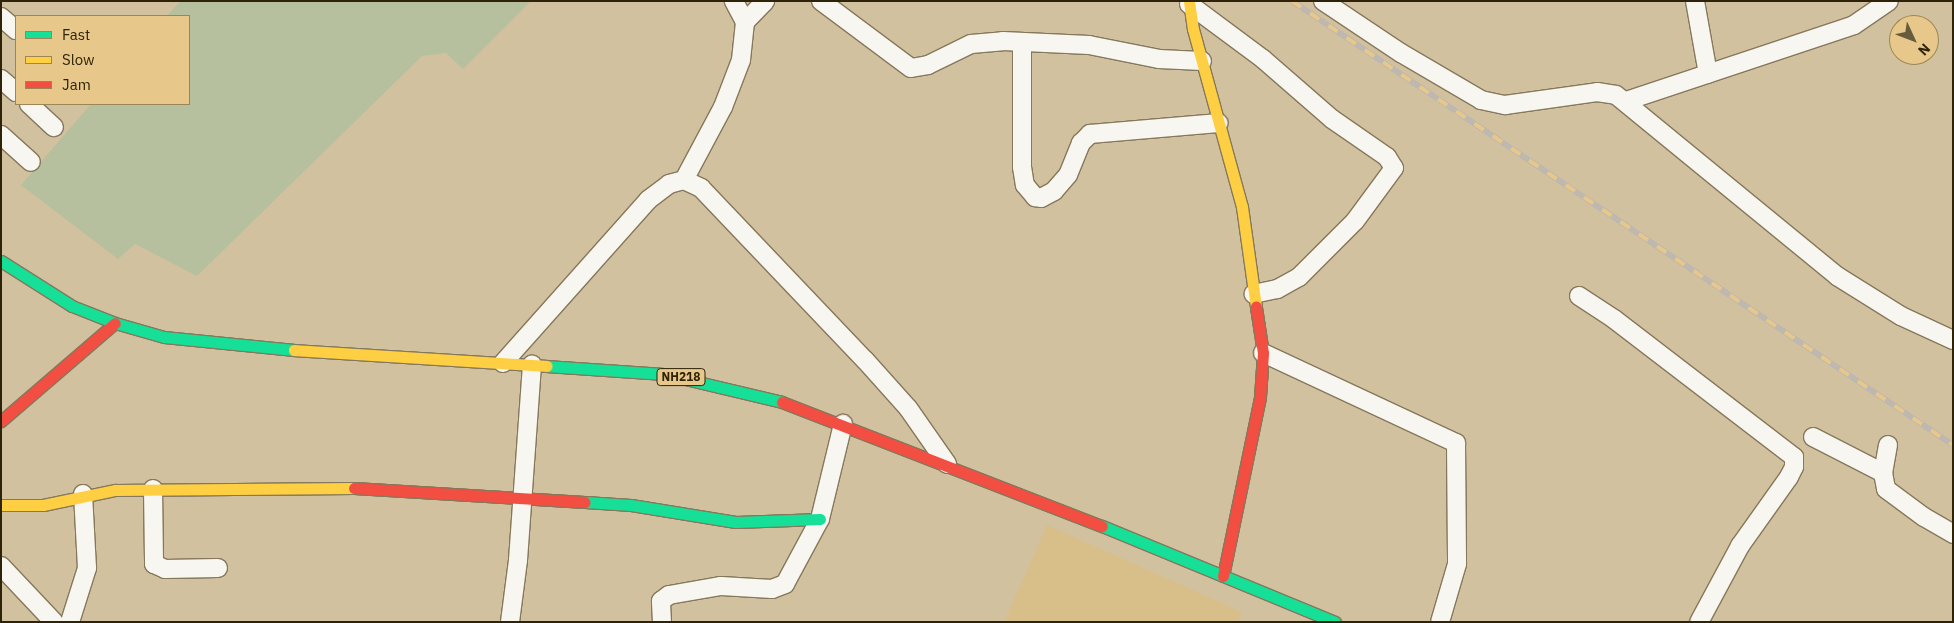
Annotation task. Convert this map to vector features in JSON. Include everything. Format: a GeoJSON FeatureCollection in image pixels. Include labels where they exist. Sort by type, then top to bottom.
{"type":"FeatureCollection","features":[{"type":"Feature","properties":{"kind":"main road"},"geometry":{"type":"LineString","coordinates":[[1189,3],[1202,61],[1242,207],[1263,353],[1260,397],[1223,576]]}},
{"type":"Feature","properties":{"kind":"main road","name":"NH218"},"geometry":{"type":"LineString","coordinates":[[1,261],[72,306],[115,323],[164,337],[260,348],[503,362],[664,374],[732,388],[843,424],[1335,622]]}},
{"type":"Feature","properties":{"kind":"main road"},"geometry":{"type":"LineString","coordinates":[[1,421],[115,323]]}},
{"type":"Feature","properties":{"kind":"main road"},"geometry":{"type":"LineString","coordinates":[[1,505],[43,505],[83,494],[153,489],[354,488],[631,505],[736,522],[820,519]]}},
{"type":"Feature","properties":{"kind":"street"},"geometry":{"type":"LineString","coordinates":[[684,180],[732,86],[741,60],[745,22],[734,1]]}},
{"type":"Feature","properties":{"kind":"street"},"geometry":{"type":"LineString","coordinates":[[745,22],[765,1]]}},
{"type":"Feature","properties":{"kind":"street"},"geometry":{"type":"LineString","coordinates":[[821,1],[910,68],[928,65],[971,44],[1022,42],[1089,45],[1159,60],[1202,61]]}},
{"type":"Feature","properties":{"kind":"street"},"geometry":{"type":"LineString","coordinates":[[1323,1],[1401,53],[1481,100],[1505,105],[1597,92],[1616,95],[1792,243],[1837,276],[1901,316],[1953,340]]}},
{"type":"Feature","properties":{"kind":"street"},"geometry":{"type":"LineString","coordinates":[[1695,1],[1708,74]]}},
{"type":"Feature","properties":{"kind":"street"},"geometry":{"type":"LineString","coordinates":[[1626,102],[1854,25],[1889,1]]}},
{"type":"Feature","properties":{"kind":"street"},"geometry":{"type":"LineString","coordinates":[[1189,3],[1263,59],[1332,118],[1387,157],[1394,168],[1360,216],[1299,277],[1277,289],[1254,294]]}},
{"type":"Feature","properties":{"kind":"street"},"geometry":{"type":"LineString","coordinates":[[1,17],[15,29]]}},
{"type":"Feature","properties":{"kind":"street"},"geometry":{"type":"LineString","coordinates":[[1022,42],[1022,167],[1026,186],[1035,197],[1047,196],[1059,186],[1072,167],[1081,143],[1090,134],[1219,123]]}},
{"type":"Feature","properties":{"kind":"street"},"geometry":{"type":"LineString","coordinates":[[1,79],[15,91]]}},
{"type":"Feature","properties":{"kind":"street"},"geometry":{"type":"LineString","coordinates":[[30,105],[54,127]]}},
{"type":"Feature","properties":{"kind":"street"},"geometry":{"type":"LineString","coordinates":[[1,135],[31,162]]}},
{"type":"Feature","properties":{"kind":"street"},"geometry":{"type":"LineString","coordinates":[[503,362],[648,200],[669,184],[684,180],[701,188],[865,360],[908,408],[948,465]]}},
{"type":"Feature","properties":{"kind":"street"},"geometry":{"type":"LineString","coordinates":[[1579,296],[1614,318],[1794,457],[1794,467],[1789,477],[1740,546],[1699,622]]}},
{"type":"Feature","properties":{"kind":"street"},"geometry":{"type":"LineString","coordinates":[[1263,353],[1451,438],[1456,443],[1457,564],[1440,622]]}},
{"type":"Feature","properties":{"kind":"street"},"geometry":{"type":"LineString","coordinates":[[510,622],[532,364]]}},
{"type":"Feature","properties":{"kind":"street"},"geometry":{"type":"LineString","coordinates":[[662,622],[661,601],[669,595],[721,586],[772,590],[785,584],[820,519],[843,424]]}},
{"type":"Feature","properties":{"kind":"street"},"geometry":{"type":"LineString","coordinates":[[1814,437],[1883,473]]}},
{"type":"Feature","properties":{"kind":"street"},"geometry":{"type":"LineString","coordinates":[[1888,445],[1883,473],[1886,489],[1953,534]]}},
{"type":"Feature","properties":{"kind":"street"},"geometry":{"type":"LineString","coordinates":[[153,489],[154,564],[164,569],[218,568]]}},
{"type":"Feature","properties":{"kind":"street"},"geometry":{"type":"LineString","coordinates":[[70,622],[87,568],[83,494]]}},
{"type":"Feature","properties":{"kind":"street"},"geometry":{"type":"LineString","coordinates":[[1,566],[54,622]]}},
{"type":"Feature","properties":{"kind":"shaded area"},"geometry":{"type":"Polygon","coordinates":[[[1047,525],[1242,612],[1237,622],[1004,622],[1047,525]]]}},
{"type":"Feature","properties":{"kind":"green space"},"geometry":{"type":"Polygon","coordinates":[[[180,1],[531,1],[463,69],[446,53],[422,56],[197,276],[135,244],[118,259],[21,185],[90,105],[190,105],[190,15],[168,15],[180,1]]]}},
{"type":"Feature","properties":{"kind":"railway"},"geometry":{"type":"LineString","coordinates":[[1292,1],[1953,445]]}},
{"type":"Feature","properties":{"kind":"traffic: fast"},"geometry":{"type":"LineString","coordinates":[[1,261],[72,306],[115,323],[164,337],[294,350]]}},
{"type":"Feature","properties":{"kind":"traffic: fast"},"geometry":{"type":"LineString","coordinates":[[546,366],[664,374],[782,402]]}},
{"type":"Feature","properties":{"kind":"traffic: fast"},"geometry":{"type":"LineString","coordinates":[[585,502],[631,505],[736,522],[820,519]]}},
{"type":"Feature","properties":{"kind":"traffic: fast"},"geometry":{"type":"LineString","coordinates":[[1102,526],[1335,622]]}},
{"type":"Feature","properties":{"kind":"traffic: slow"},"geometry":{"type":"LineString","coordinates":[[1189,1],[1193,29],[1242,207],[1256,307]]}},
{"type":"Feature","properties":{"kind":"traffic: slow"},"geometry":{"type":"LineString","coordinates":[[294,350],[546,366]]}},
{"type":"Feature","properties":{"kind":"traffic: slow"},"geometry":{"type":"LineString","coordinates":[[1,505],[43,505],[115,490],[354,488]]}},
{"type":"Feature","properties":{"kind":"traffic: jam"},"geometry":{"type":"LineString","coordinates":[[1223,576],[1260,397],[1263,353],[1256,307]]}},
{"type":"Feature","properties":{"kind":"traffic: jam"},"geometry":{"type":"LineString","coordinates":[[1,421],[115,323]]}},
{"type":"Feature","properties":{"kind":"traffic: jam"},"geometry":{"type":"LineString","coordinates":[[782,402],[1102,526]]}},
{"type":"Feature","properties":{"kind":"traffic: jam"},"geometry":{"type":"LineString","coordinates":[[354,488],[585,502]]}}]}
